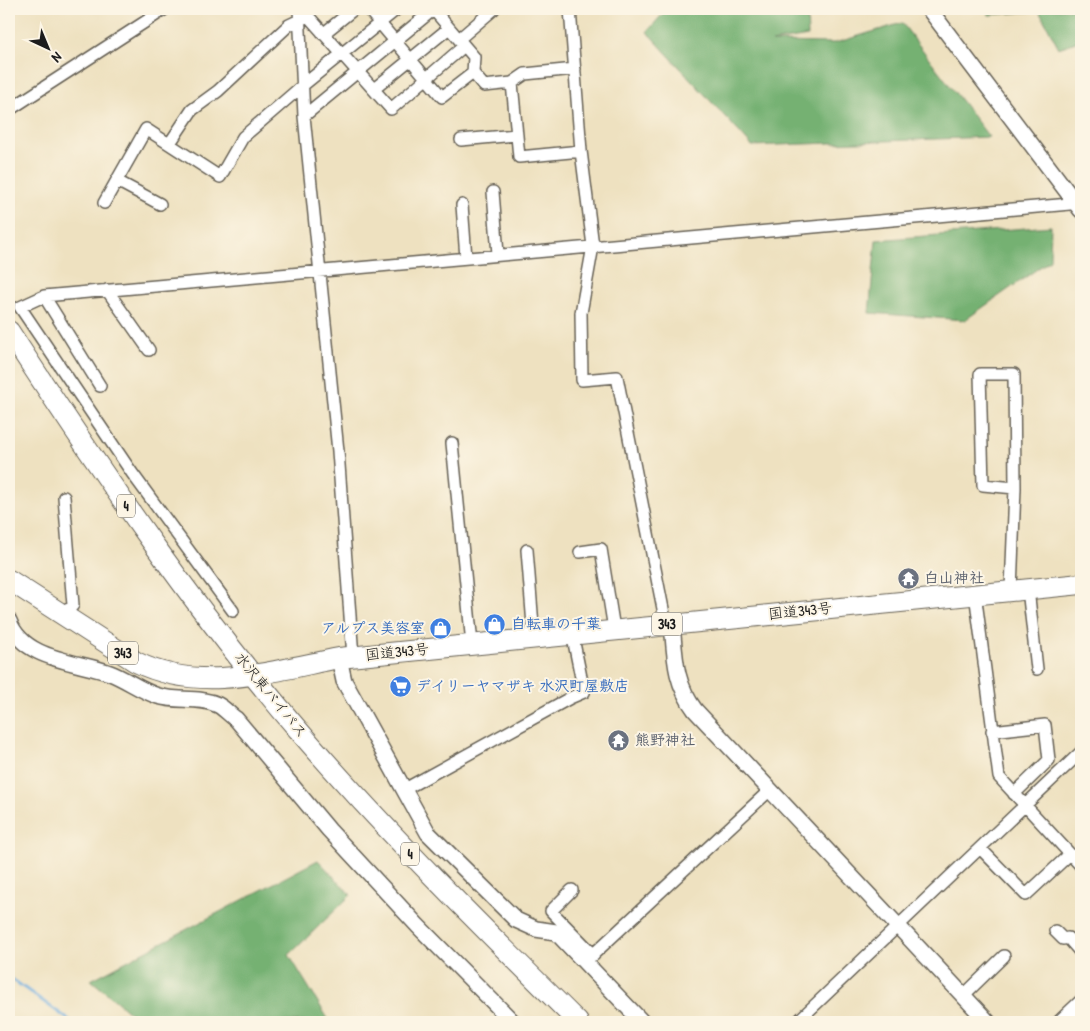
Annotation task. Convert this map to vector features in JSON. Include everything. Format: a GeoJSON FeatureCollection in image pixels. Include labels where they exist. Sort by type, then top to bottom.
{"type":"FeatureCollection","features":[{"type":"Feature","properties":{"kind":"highway","name":"水沢東バイパス"},"geometry":{"type":"LineString","coordinates":[[9,331],[83,445],[166,562],[253,675],[305,738],[376,817],[457,903],[578,1022]]}},
{"type":"Feature","properties":{"kind":"highway","name":"国道343号"},"geometry":{"type":"LineString","coordinates":[[10,584],[65,614],[136,662],[156,672],[204,680],[253,675],[346,658],[572,633],[1081,584]]}},
{"type":"Feature","properties":{"kind":"street"},"geometry":{"type":"LineString","coordinates":[[9,110],[165,9]]}},
{"type":"Feature","properties":{"kind":"street"},"geometry":{"type":"LineString","coordinates":[[323,34],[354,9]]}},
{"type":"Feature","properties":{"kind":"street"},"geometry":{"type":"LineString","coordinates":[[368,9],[381,22],[442,97],[473,74]]}},
{"type":"Feature","properties":{"kind":"street"},"geometry":{"type":"LineString","coordinates":[[104,203],[146,130],[170,143],[220,177],[244,137],[302,86],[344,54],[397,9]]}},
{"type":"Feature","properties":{"kind":"street"},"geometry":{"type":"LineString","coordinates":[[304,116],[433,9],[474,57],[473,74],[484,86],[512,83],[525,74],[575,69]]}},
{"type":"Feature","properties":{"kind":"street"},"geometry":{"type":"LineString","coordinates":[[306,14],[344,54],[391,109],[494,9]]}},
{"type":"Feature","properties":{"kind":"street"},"geometry":{"type":"LineString","coordinates":[[570,9],[581,151],[593,246],[581,313],[582,380],[617,378],[669,624],[680,686],[688,700],[770,790],[988,1022]]}},
{"type":"Feature","properties":{"kind":"street"},"geometry":{"type":"LineString","coordinates":[[929,9],[1079,206]]}},
{"type":"Feature","properties":{"kind":"street"},"geometry":{"type":"LineString","coordinates":[[306,14],[302,86],[318,271],[338,451],[346,658],[344,681],[428,833],[516,920],[536,930],[556,932],[590,958]]}},
{"type":"Feature","properties":{"kind":"street"},"geometry":{"type":"LineString","coordinates":[[170,143],[192,110],[218,91],[289,25],[306,14]]}},
{"type":"Feature","properties":{"kind":"street"},"geometry":{"type":"LineString","coordinates":[[374,90],[449,28]]}},
{"type":"Feature","properties":{"kind":"street"},"geometry":{"type":"LineString","coordinates":[[512,83],[520,157],[581,151]]}},
{"type":"Feature","properties":{"kind":"street"},"geometry":{"type":"LineString","coordinates":[[461,140],[518,134]]}},
{"type":"Feature","properties":{"kind":"street"},"geometry":{"type":"LineString","coordinates":[[118,181],[160,204]]}},
{"type":"Feature","properties":{"kind":"street"},"geometry":{"type":"LineString","coordinates":[[493,192],[498,254]]}},
{"type":"Feature","properties":{"kind":"street"},"geometry":{"type":"LineString","coordinates":[[462,205],[466,258]]}},
{"type":"Feature","properties":{"kind":"street"},"geometry":{"type":"LineString","coordinates":[[233,611],[132,473],[20,307],[44,296],[498,254],[1079,206]]}},
{"type":"Feature","properties":{"kind":"street"},"geometry":{"type":"LineString","coordinates":[[107,290],[149,350]]}},
{"type":"Feature","properties":{"kind":"street"},"geometry":{"type":"LineString","coordinates":[[44,296],[100,386]]}},
{"type":"Feature","properties":{"kind":"street"},"geometry":{"type":"LineString","coordinates":[[1015,488],[984,485],[980,374],[1014,374],[1015,488],[1020,589],[1036,669]]}},
{"type":"Feature","properties":{"kind":"street"},"geometry":{"type":"LineString","coordinates":[[452,443],[472,644]]}},
{"type":"Feature","properties":{"kind":"street"},"geometry":{"type":"LineString","coordinates":[[64,497],[73,605],[65,614]]}},
{"type":"Feature","properties":{"kind":"street"},"geometry":{"type":"LineString","coordinates":[[527,550],[534,638]]}},
{"type":"Feature","properties":{"kind":"street"},"geometry":{"type":"LineString","coordinates":[[580,552],[601,550],[614,629]]}},
{"type":"Feature","properties":{"kind":"street"},"geometry":{"type":"LineString","coordinates":[[975,594],[999,777],[1081,866]]}},
{"type":"Feature","properties":{"kind":"street"},"geometry":{"type":"LineString","coordinates":[[9,621],[12,629],[27,644],[49,657],[111,673],[158,696],[196,699],[218,705],[236,719],[342,844],[513,1022]]}},
{"type":"Feature","properties":{"kind":"street"},"geometry":{"type":"LineString","coordinates":[[405,789],[584,692],[572,633]]}},
{"type":"Feature","properties":{"kind":"street"},"geometry":{"type":"LineString","coordinates":[[797,1022],[980,848],[1049,760],[1044,725],[992,731]]}},
{"type":"Feature","properties":{"kind":"street"},"geometry":{"type":"LineString","coordinates":[[1019,800],[1081,752]]}},
{"type":"Feature","properties":{"kind":"street"},"geometry":{"type":"LineString","coordinates":[[590,958],[770,790]]}},
{"type":"Feature","properties":{"kind":"street"},"geometry":{"type":"LineString","coordinates":[[980,848],[1026,895],[1070,854]]}},
{"type":"Feature","properties":{"kind":"street"},"geometry":{"type":"LineString","coordinates":[[572,890],[551,911],[590,958],[632,1019]]}},
{"type":"Feature","properties":{"kind":"street"},"geometry":{"type":"LineString","coordinates":[[1055,930],[1063,939],[1068,938],[1081,953]]}},
{"type":"Feature","properties":{"kind":"street"},"geometry":{"type":"LineString","coordinates":[[964,996],[1004,956]]}},
{"type":"Feature","properties":{"kind":"street"},"geometry":{"type":"LineString","coordinates":[[1061,1022],[1081,1003]]}},
{"type":"Feature","properties":{"kind":"green space"},"geometry":{"type":"Polygon","coordinates":[[[667,9],[807,9],[808,36],[772,42],[835,43],[902,23],[989,137],[752,146],[647,32],[667,9]]]}},
{"type":"Feature","properties":{"kind":"green space"},"geometry":{"type":"Polygon","coordinates":[[[987,9],[1081,9],[1081,40],[1059,48],[1039,11],[989,15],[987,9]]]}},
{"type":"Feature","properties":{"kind":"green space"},"geometry":{"type":"Polygon","coordinates":[[[1051,226],[1050,260],[965,320],[869,313],[876,240],[1051,226]]]}},
{"type":"Feature","properties":{"kind":"green space"},"geometry":{"type":"Polygon","coordinates":[[[318,860],[351,895],[289,955],[330,1022],[141,1022],[91,980],[318,860]]]}},
{"type":"Feature","properties":{"kind":"waterway"},"geometry":{"type":"LineString","coordinates":[[9,977],[72,1022]]}},
{"type":"Feature","properties":{"kind":"place","name":"白山神社"},"geometry":{"type":"Point","coordinates":[908,578]}},
{"type":"Feature","properties":{"kind":"place","name":"自転車の千葉"},"geometry":{"type":"Point","coordinates":[495,624]}},
{"type":"Feature","properties":{"kind":"place","name":"アルプス美容室"},"geometry":{"type":"Point","coordinates":[441,628]}},
{"type":"Feature","properties":{"kind":"place","name":"デイリーヤマザキ 水沢町屋敷店"},"geometry":{"type":"Point","coordinates":[400,686]}},
{"type":"Feature","properties":{"kind":"place","name":"熊野神社"},"geometry":{"type":"Point","coordinates":[619,740]}}]}
